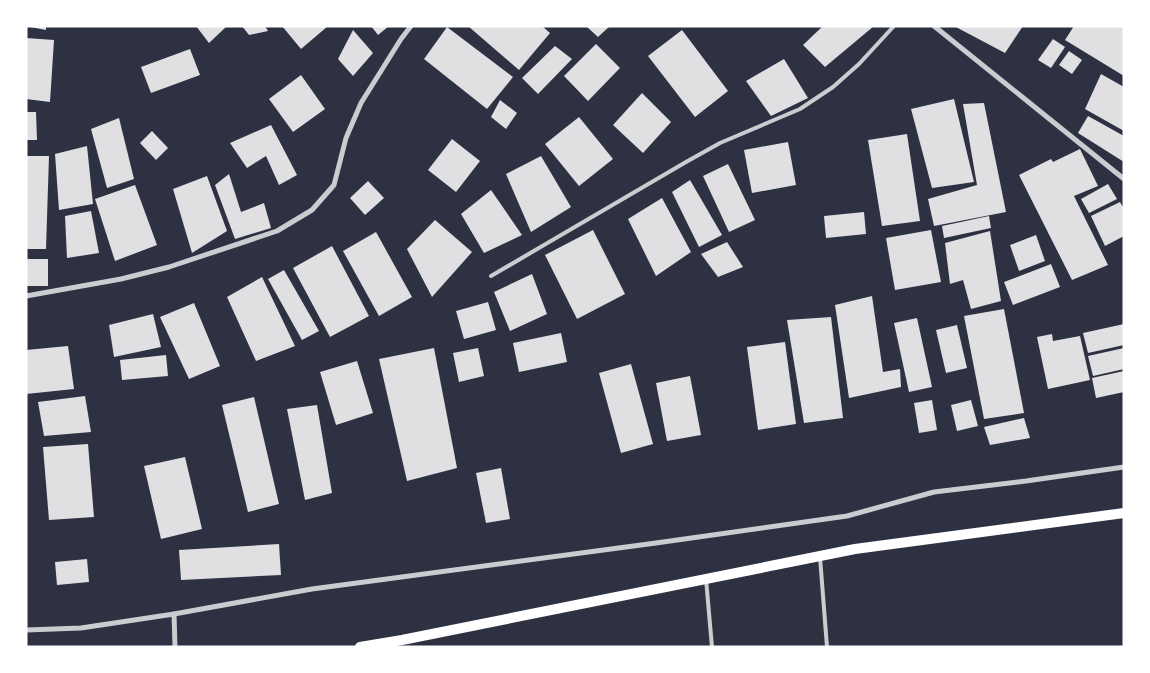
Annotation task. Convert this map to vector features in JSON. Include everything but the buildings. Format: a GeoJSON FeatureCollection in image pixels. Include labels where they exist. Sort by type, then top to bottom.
{"type":"FeatureCollection","features":[{"type":"Feature","properties":{"kind":"main road"},"geometry":{"type":"LineString","coordinates":[[360,647],[865,548],[1124,512]]}},
{"type":"Feature","properties":{"kind":"street"},"geometry":{"type":"LineString","coordinates":[[26,296],[121,279],[169,267],[277,230],[312,210],[334,185],[346,138],[361,103],[411,26]]}},
{"type":"Feature","properties":{"kind":"street"},"geometry":{"type":"LineString","coordinates":[[934,26],[1124,179]]}},
{"type":"Feature","properties":{"kind":"street"},"geometry":{"type":"LineString","coordinates":[[26,630],[81,628],[312,590],[847,516],[934,492],[1124,467]]}},
{"type":"Feature","properties":{"kind":"street"},"geometry":{"type":"LineString","coordinates":[[174,614],[176,647]]}},
{"type":"Feature","properties":{"kind":"lane"},"geometry":{"type":"LineString","coordinates":[[491,276],[720,143],[800,109],[853,70],[894,26]]}},
{"type":"Feature","properties":{"kind":"lane"},"geometry":{"type":"LineString","coordinates":[[820,556],[827,647]]}},
{"type":"Feature","properties":{"kind":"lane"},"geometry":{"type":"LineString","coordinates":[[706,579],[712,647]]}}]}
